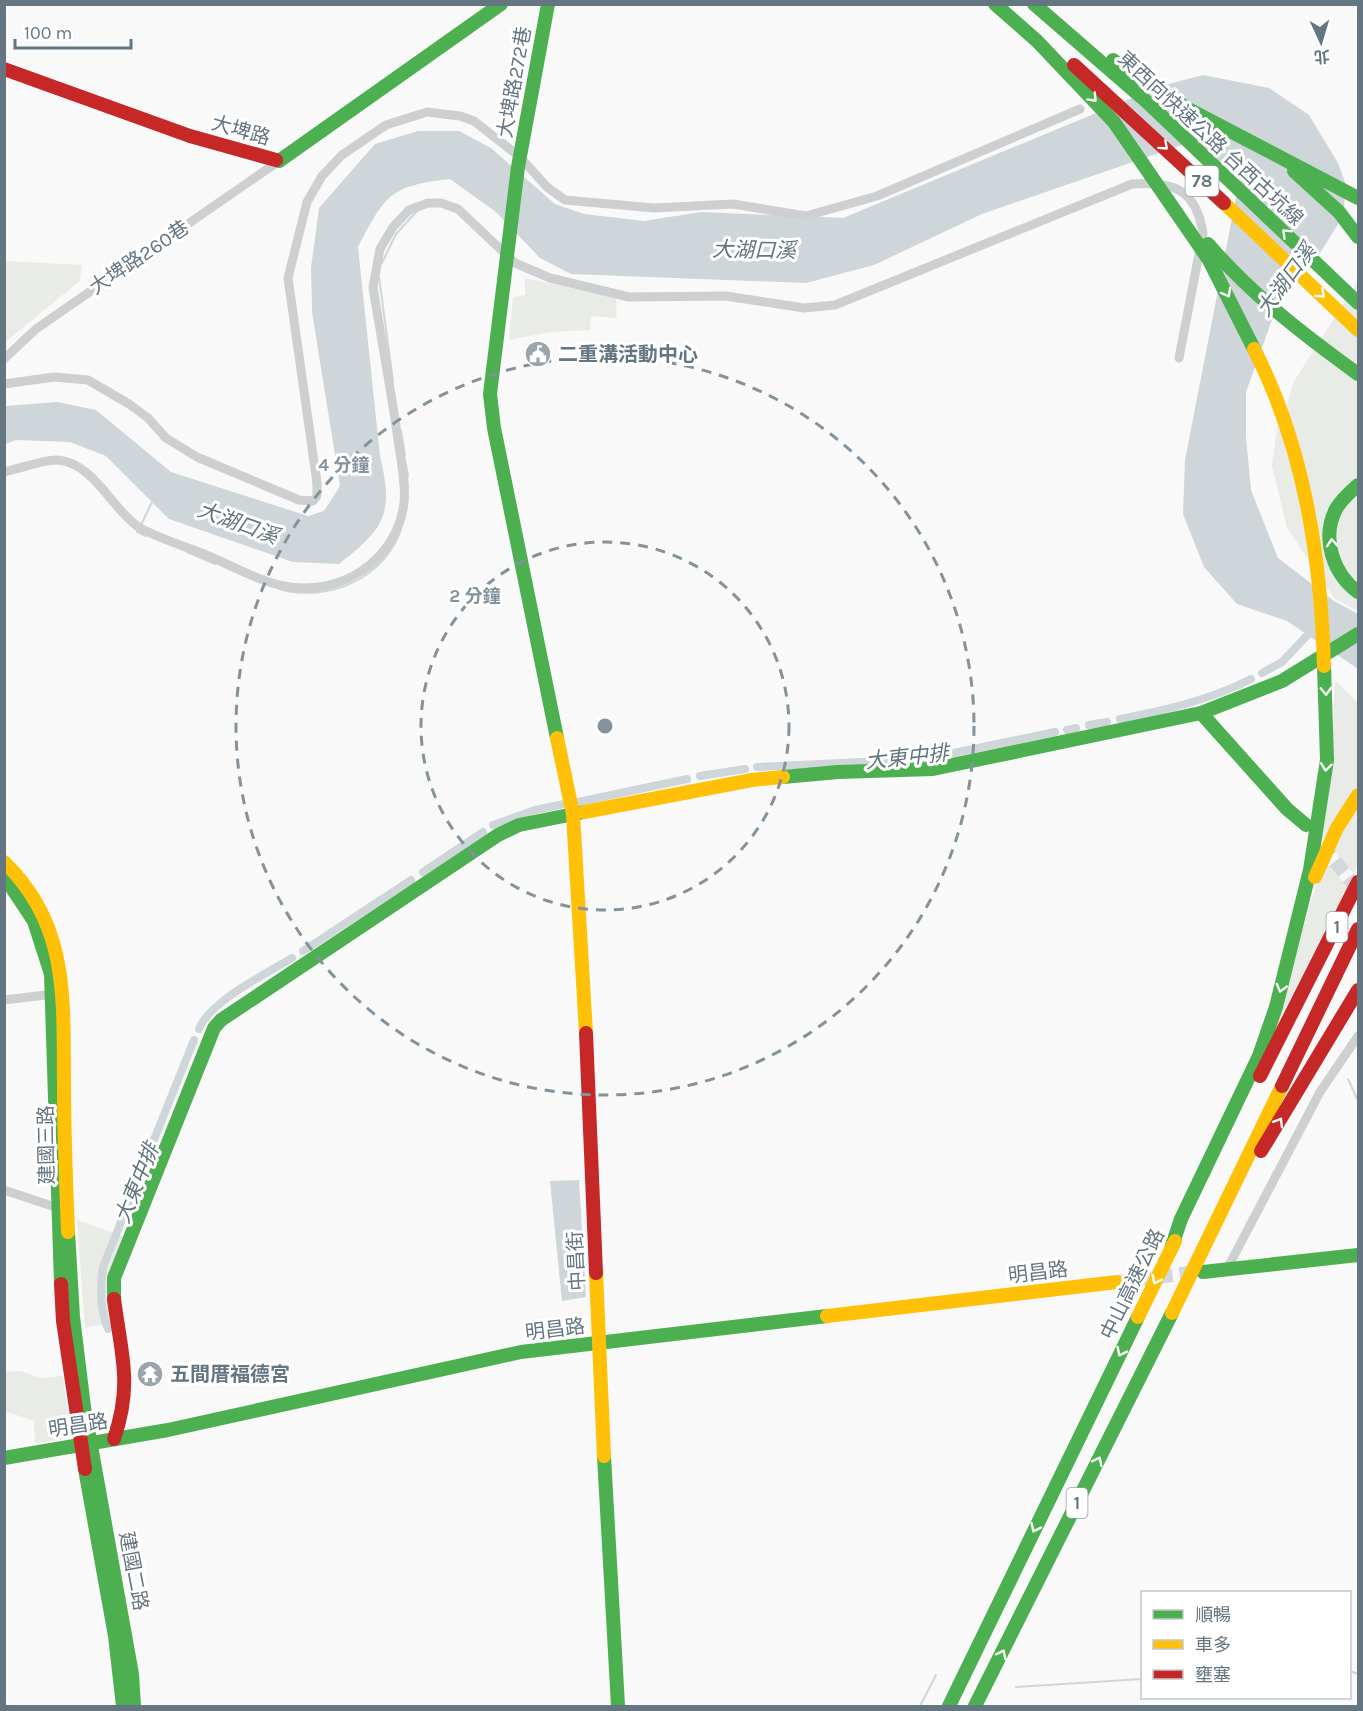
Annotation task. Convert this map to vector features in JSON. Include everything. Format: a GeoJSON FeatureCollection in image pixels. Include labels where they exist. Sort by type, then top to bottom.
{"type":"FeatureCollection","features":[{"type":"Feature","properties":{"kind":"main road","name":"大埤路"},"geometry":{"type":"LineString","coordinates":[[4,69],[190,136],[279,161],[501,4]]}},
{"type":"Feature","properties":{"kind":"main road","name":"大埤路272巷"},"geometry":{"type":"LineString","coordinates":[[508,250],[519,162],[548,4]]}},
{"type":"Feature","properties":{"kind":"main road"},"geometry":{"type":"LineString","coordinates":[[995,4],[1039,39],[1095,100],[1156,181],[1209,260],[1234,305],[1269,378],[1291,442],[1315,538],[1322,595],[1327,713],[1327,760],[1319,821],[1290,955],[1276,1007],[1259,1056],[1181,1219],[1168,1255]]}},
{"type":"Feature","properties":{"kind":"main road","name":"東西向快速公路 台西古坑線"},"geometry":{"type":"LineString","coordinates":[[1004,4],[1039,39],[1173,154],[1359,330]]}},
{"type":"Feature","properties":{"kind":"main road","name":"東西向快速公路 台西古坑線"},"geometry":{"type":"LineString","coordinates":[[1034,4],[1147,102],[1359,303]]}},
{"type":"Feature","properties":{"kind":"main road"},"geometry":{"type":"LineString","coordinates":[[1049,4],[1134,76],[1190,110],[1359,198]]}},
{"type":"Feature","properties":{"kind":"main road"},"geometry":{"type":"LineString","coordinates":[[1253,142],[1273,159],[1299,174],[1339,212],[1359,237]]}},
{"type":"Feature","properties":{"kind":"main road"},"geometry":{"type":"LineString","coordinates":[[1156,181],[1244,284],[1278,314],[1359,374]]}},
{"type":"Feature","properties":{"kind":"main road","name":"中昌街"},"geometry":{"type":"LineString","coordinates":[[508,250],[490,394],[496,438],[573,814],[586,1021],[618,1707]]}},
{"type":"Feature","properties":{"kind":"main road"},"geometry":{"type":"LineString","coordinates":[[1359,485],[1336,509],[1331,526],[1330,545],[1334,564],[1343,578],[1359,592]]}},
{"type":"Feature","properties":{"kind":"main road"},"geometry":{"type":"LineString","coordinates":[[114,1439],[121,1419],[126,1382],[114,1311],[114,1278],[214,1028],[221,1020],[498,835],[519,825],[752,780],[838,772],[933,769],[1201,713],[1282,681],[1359,634]]}},
{"type":"Feature","properties":{"kind":"main road"},"geometry":{"type":"LineString","coordinates":[[1201,713],[1287,809],[1306,825]]}},
{"type":"Feature","properties":{"kind":"main road"},"geometry":{"type":"LineString","coordinates":[[1290,955],[1316,876],[1337,828],[1359,795]]}},
{"type":"Feature","properties":{"kind":"main road","name":"建國三路"},"geometry":{"type":"LineString","coordinates":[[4,862],[31,892],[48,924],[57,952],[63,1321],[85,1444]]}},
{"type":"Feature","properties":{"kind":"main road","name":"建國三路"},"geometry":{"type":"LineString","coordinates":[[4,876],[20,894],[39,930],[58,994]]}},
{"type":"Feature","properties":{"kind":"main road","name":"中山高速公路"},"geometry":{"type":"LineString","coordinates":[[949,1707],[1168,1255],[1359,882]]}},
{"type":"Feature","properties":{"kind":"main road","name":"1"},"geometry":{"type":"LineString","coordinates":[[975,1707],[1179,1299],[1359,929]]}},
{"type":"Feature","properties":{"kind":"main road"},"geometry":{"type":"LineString","coordinates":[[1203,1250],[1359,990]]}},
{"type":"Feature","properties":{"kind":"main road"},"geometry":{"type":"LineString","coordinates":[[1203,1272],[1359,1255]]}},
{"type":"Feature","properties":{"kind":"main road","name":"明昌路"},"geometry":{"type":"LineString","coordinates":[[4,1458],[114,1439],[511,1354],[1117,1282]]}},
{"type":"Feature","properties":{"kind":"main road","name":"建國二路"},"geometry":{"type":"LineString","coordinates":[[85,1444],[116,1636],[123,1707]]}},
{"type":"Feature","properties":{"kind":"main road","name":"建國二路"},"geometry":{"type":"LineString","coordinates":[[85,1444],[123,1622],[134,1707]]}},
{"type":"Feature","properties":{"kind":"street"},"geometry":{"type":"LineString","coordinates":[[4,384],[54,377],[88,380],[129,404],[148,418],[166,438],[197,457],[299,500],[313,501],[317,496],[317,483],[288,278],[307,202],[322,176],[367,136],[386,125],[428,112],[460,116],[474,121],[547,187],[565,200],[654,208],[733,204],[787,215],[806,216],[877,196],[1080,109]]}},
{"type":"Feature","properties":{"kind":"street","name":"大埤路260巷"},"geometry":{"type":"LineString","coordinates":[[4,359],[36,329],[279,161]]}},
{"type":"Feature","properties":{"kind":"street"},"geometry":{"type":"LineString","coordinates":[[4,472],[57,460],[87,474],[137,526],[282,586],[312,589],[342,582],[373,564],[389,543],[404,505],[403,477],[373,287],[380,249],[393,227],[409,210],[428,203],[441,203],[458,209],[508,250],[515,263],[550,278],[629,297],[726,296],[804,308],[835,305],[1132,184],[1156,182],[1176,187],[1192,202],[1200,217],[1203,233],[1179,358]]}},
{"type":"Feature","properties":{"kind":"street"},"geometry":{"type":"LineString","coordinates":[[4,1000],[58,994]]}},
{"type":"Feature","properties":{"kind":"street"},"geometry":{"type":"LineString","coordinates":[[1227,1269],[1320,1092],[1359,1036]]}},
{"type":"Feature","properties":{"kind":"street"},"geometry":{"type":"LineString","coordinates":[[4,1190],[62,1209]]}},
{"type":"Feature","properties":{"kind":"shaded area"},"geometry":{"type":"Polygon","coordinates":[[[5,261],[82,265],[80,281],[5,342],[5,261]]]}},
{"type":"Feature","properties":{"kind":"shaded area"},"geometry":{"type":"Polygon","coordinates":[[[525,278],[616,298],[617,318],[591,316],[590,330],[550,332],[509,340],[513,297],[525,295],[525,278]]]}},
{"type":"Feature","properties":{"kind":"shaded area"},"geometry":{"type":"Polygon","coordinates":[[[1358,281],[1358,611],[1335,599],[1287,528],[1272,465],[1278,421],[1286,409],[1293,383],[1358,281]]]}},
{"type":"Feature","properties":{"kind":"shaded area"},"geometry":{"type":"Polygon","coordinates":[[[1335,680],[1358,703],[1358,785],[1333,822],[1326,840],[1322,837],[1331,773],[1335,680]]]}},
{"type":"Feature","properties":{"kind":"shaded area"},"geometry":{"type":"Polygon","coordinates":[[[1358,805],[1358,864],[1354,874],[1333,850],[1358,805]]]}},
{"type":"Feature","properties":{"kind":"shaded area"},"geometry":{"type":"Polygon","coordinates":[[[1327,863],[1348,887],[1261,1064],[1317,883],[1327,863]]]}},
{"type":"Feature","properties":{"kind":"shaded area"},"geometry":{"type":"Polygon","coordinates":[[[77,1220],[125,1237],[108,1280],[110,1323],[85,1328],[77,1220]]]}},
{"type":"Feature","properties":{"kind":"shaded area"},"geometry":{"type":"Polygon","coordinates":[[[20,1371],[41,1378],[63,1376],[70,1431],[65,1439],[35,1443],[34,1421],[5,1411],[5,1372],[20,1371]]]}},
{"type":"Feature","properties":{"kind":"water","name":"大湖口溪"},"geometry":{"type":"Polygon","coordinates":[[[1203,75],[1269,88],[1309,115],[1338,163],[1346,185],[1343,216],[1320,253],[1280,298],[1246,392],[1246,437],[1251,490],[1278,558],[1334,601],[1358,614],[1358,669],[1287,621],[1237,604],[1204,567],[1183,514],[1185,460],[1240,177],[1191,142],[982,214],[874,265],[806,283],[571,274],[540,258],[496,212],[450,179],[414,185],[402,190],[384,204],[358,247],[380,456],[386,492],[385,506],[376,529],[367,540],[339,564],[293,562],[169,519],[106,456],[70,442],[16,440],[5,444],[5,406],[57,402],[96,410],[171,472],[308,516],[324,511],[340,486],[312,312],[311,268],[319,208],[375,144],[418,131],[459,131],[491,148],[555,204],[584,214],[644,221],[701,212],[843,218],[1161,86],[1203,75]]]}},
{"type":"Feature","properties":{"kind":"water"},"geometry":{"type":"Polygon","coordinates":[[[579,1180],[586,1297],[562,1301],[550,1181],[579,1180]]]}},
{"type":"Feature","properties":{"kind":"waterway"},"geometry":{"type":"LineString","coordinates":[[382,263],[396,234],[417,211]]}},
{"type":"Feature","properties":{"kind":"waterway"},"geometry":{"type":"LineString","coordinates":[[379,277],[393,381]]}},
{"type":"Feature","properties":{"kind":"waterway"},"geometry":{"type":"LineString","coordinates":[[401,431],[405,455]]}},
{"type":"Feature","properties":{"kind":"waterway"},"geometry":{"type":"LineString","coordinates":[[406,464],[408,476]]}},
{"type":"Feature","properties":{"kind":"waterway"},"geometry":{"type":"LineString","coordinates":[[141,525],[153,500]]}},
{"type":"Feature","properties":{"kind":"waterway"},"geometry":{"type":"LineString","coordinates":[[279,589],[316,592],[352,583],[382,561],[393,546],[401,529]]}},
{"type":"Feature","properties":{"kind":"waterway"},"geometry":{"type":"LineString","coordinates":[[138,530],[137,532],[146,536]]}},
{"type":"Feature","properties":{"kind":"waterway"},"geometry":{"type":"LineString","coordinates":[[187,552],[215,564]]}},
{"type":"Feature","properties":{"kind":"waterway","name":"大東中排"},"geometry":{"type":"LineString","coordinates":[[1262,673],[1282,662],[1314,628]]}},
{"type":"Feature","properties":{"kind":"waterway","name":"大東中排"},"geometry":{"type":"LineString","coordinates":[[1120,719],[1203,699],[1251,679]]}},
{"type":"Feature","properties":{"kind":"waterway","name":"大東中排"},"geometry":{"type":"LineString","coordinates":[[1089,725],[1107,722]]}},
{"type":"Feature","properties":{"kind":"waterway","name":"大東中排"},"geometry":{"type":"LineString","coordinates":[[1067,730],[1076,728]]}},
{"type":"Feature","properties":{"kind":"waterway","name":"大東中排"},"geometry":{"type":"LineString","coordinates":[[757,767],[925,759],[1055,732]]}},
{"type":"Feature","properties":{"kind":"waterway","name":"大東中排"},"geometry":{"type":"LineString","coordinates":[[700,776],[745,769]]}},
{"type":"Feature","properties":{"kind":"waterway","name":"大東中排"},"geometry":{"type":"LineString","coordinates":[[578,802],[687,779]]}},
{"type":"Feature","properties":{"kind":"waterway","name":"大東中排"},"geometry":{"type":"LineString","coordinates":[[493,825],[535,810],[564,804]]}},
{"type":"Feature","properties":{"kind":"waterway","name":"大東中排"},"geometry":{"type":"LineString","coordinates":[[423,872],[483,832]]}},
{"type":"Feature","properties":{"kind":"waterway","name":"大東中排"},"geometry":{"type":"LineString","coordinates":[[303,951],[411,880]]}},
{"type":"Feature","properties":{"kind":"waterway","name":"大東中排"},"geometry":{"type":"LineString","coordinates":[[199,1029],[205,1019],[226,998],[292,958]]}},
{"type":"Feature","properties":{"kind":"waterway","name":"大東中排"},"geometry":{"type":"LineString","coordinates":[[108,1329],[101,1298],[103,1267],[194,1040]]}},
{"type":"Feature","properties":{"kind":"waterway"},"geometry":{"type":"LineString","coordinates":[[1348,1079],[1358,1101]]}},
{"type":"Feature","properties":{"kind":"waterway"},"geometry":{"type":"LineString","coordinates":[[1351,1671],[1358,1674]]}},
{"type":"Feature","properties":{"kind":"waterway"},"geometry":{"type":"LineString","coordinates":[[920,1706],[936,1675]]}},
{"type":"Feature","properties":{"kind":"waterway"},"geometry":{"type":"LineString","coordinates":[[1016,1687],[1141,1679]]}},
{"type":"Feature","properties":{"kind":"tunnel"},"geometry":{"type":"LineString","coordinates":[[1322,845],[1358,890]]}},
{"type":"Feature","properties":{"kind":"tunnel"},"geometry":{"type":"LineString","coordinates":[[1117,1282],[1198,1272]]}},
{"type":"Feature","properties":{"kind":"traffic: fast"},"geometry":{"type":"LineString","coordinates":[[276,160],[279,161],[501,4]]}},
{"type":"Feature","properties":{"kind":"traffic: fast"},"geometry":{"type":"LineString","coordinates":[[548,4],[518,167],[490,394],[494,428],[557,738]]}},
{"type":"Feature","properties":{"kind":"traffic: fast"},"geometry":{"type":"LineString","coordinates":[[995,4],[1037,41],[1114,122],[1209,260],[1254,349]]}},
{"type":"Feature","properties":{"kind":"traffic: fast"},"geometry":{"type":"LineString","coordinates":[[1034,4],[1147,102],[1358,303]]}},
{"type":"Feature","properties":{"kind":"traffic: fast"},"geometry":{"type":"LineString","coordinates":[[1113,60],[1190,110],[1358,198]]}},
{"type":"Feature","properties":{"kind":"traffic: fast"},"geometry":{"type":"LineString","coordinates":[[1294,171],[1339,212],[1358,237]]}},
{"type":"Feature","properties":{"kind":"traffic: fast"},"geometry":{"type":"LineString","coordinates":[[1208,244],[1242,280],[1279,313],[1358,374]]}},
{"type":"Feature","properties":{"kind":"traffic: fast"},"geometry":{"type":"LineString","coordinates":[[1358,485],[1336,509],[1330,532],[1332,555],[1336,565],[1342,576],[1358,592]]}},
{"type":"Feature","properties":{"kind":"traffic: fast"},"geometry":{"type":"LineString","coordinates":[[783,777],[838,772],[933,769],[1201,713],[1282,681],[1358,634]]}},
{"type":"Feature","properties":{"kind":"traffic: fast"},"geometry":{"type":"LineString","coordinates":[[1171,1249],[1181,1219],[1259,1056],[1276,1007],[1310,870],[1327,760],[1324,666]]}},
{"type":"Feature","properties":{"kind":"traffic: fast"},"geometry":{"type":"LineString","coordinates":[[1201,713],[1287,809],[1306,825]]}},
{"type":"Feature","properties":{"kind":"traffic: fast"},"geometry":{"type":"LineString","coordinates":[[114,1299],[114,1278],[214,1028],[221,1020],[498,835],[519,825],[584,812]]}},
{"type":"Feature","properties":{"kind":"traffic: fast"},"geometry":{"type":"LineString","coordinates":[[4,876],[34,921],[51,974],[61,1284]]}},
{"type":"Feature","properties":{"kind":"traffic: fast"},"geometry":{"type":"LineString","coordinates":[[68,1232],[73,1317],[84,1407],[132,1674],[134,1706]]}},
{"type":"Feature","properties":{"kind":"traffic: fast"},"geometry":{"type":"LineString","coordinates":[[1203,1272],[1358,1255]]}},
{"type":"Feature","properties":{"kind":"traffic: fast"},"geometry":{"type":"LineString","coordinates":[[975,1706],[1172,1313]]}},
{"type":"Feature","properties":{"kind":"traffic: fast"},"geometry":{"type":"LineString","coordinates":[[4,1458],[168,1430],[521,1352],[827,1316]]}},
{"type":"Feature","properties":{"kind":"traffic: fast"},"geometry":{"type":"LineString","coordinates":[[949,1706],[1138,1317]]}},
{"type":"Feature","properties":{"kind":"traffic: fast"},"geometry":{"type":"LineString","coordinates":[[604,1456],[618,1706]]}},
{"type":"Feature","properties":{"kind":"traffic: fast"},"geometry":{"type":"LineString","coordinates":[[85,1469],[115,1636],[123,1706]]}},
{"type":"Feature","properties":{"kind":"traffic: slow"},"geometry":{"type":"LineString","coordinates":[[1224,203],[1358,330]]}},
{"type":"Feature","properties":{"kind":"traffic: slow"},"geometry":{"type":"LineString","coordinates":[[1254,349],[1286,425],[1307,503],[1319,584],[1324,666]]}},
{"type":"Feature","properties":{"kind":"traffic: slow"},"geometry":{"type":"LineString","coordinates":[[557,738],[573,814],[586,1033]]}},
{"type":"Feature","properties":{"kind":"traffic: slow"},"geometry":{"type":"LineString","coordinates":[[584,812],[752,780],[783,777]]}},
{"type":"Feature","properties":{"kind":"traffic: slow"},"geometry":{"type":"LineString","coordinates":[[1315,877],[1337,828],[1358,795]]}},
{"type":"Feature","properties":{"kind":"traffic: slow"},"geometry":{"type":"LineString","coordinates":[[4,862],[25,886],[41,912],[52,938],[58,966],[62,994],[68,1232]]}},
{"type":"Feature","properties":{"kind":"traffic: slow"},"geometry":{"type":"LineString","coordinates":[[1172,1313],[1282,1086]]}},
{"type":"Feature","properties":{"kind":"traffic: slow"},"geometry":{"type":"LineString","coordinates":[[1138,1317],[1175,1241]]}},
{"type":"Feature","properties":{"kind":"traffic: slow"},"geometry":{"type":"LineString","coordinates":[[596,1273],[604,1456]]}},
{"type":"Feature","properties":{"kind":"traffic: slow"},"geometry":{"type":"LineString","coordinates":[[827,1316],[1117,1282]]}},
{"type":"Feature","properties":{"kind":"traffic: jam"},"geometry":{"type":"LineString","coordinates":[[1074,65],[1224,203]]}},
{"type":"Feature","properties":{"kind":"traffic: jam"},"geometry":{"type":"LineString","coordinates":[[4,69],[190,136],[276,160]]}},
{"type":"Feature","properties":{"kind":"traffic: jam"},"geometry":{"type":"LineString","coordinates":[[1260,1076],[1358,882]]}},
{"type":"Feature","properties":{"kind":"traffic: jam"},"geometry":{"type":"LineString","coordinates":[[1282,1086],[1358,929]]}},
{"type":"Feature","properties":{"kind":"traffic: jam"},"geometry":{"type":"LineString","coordinates":[[1261,1151],[1358,990]]}},
{"type":"Feature","properties":{"kind":"traffic: jam"},"geometry":{"type":"LineString","coordinates":[[586,1033],[596,1273]]}},
{"type":"Feature","properties":{"kind":"traffic: jam"},"geometry":{"type":"LineString","coordinates":[[61,1284],[63,1321],[85,1469]]}},
{"type":"Feature","properties":{"kind":"traffic: jam"},"geometry":{"type":"LineString","coordinates":[[114,1299],[124,1369],[124,1385],[120,1419],[114,1439]]}},
{"type":"Feature","properties":{"kind":"place","name":"二重溝活動中心"},"geometry":{"type":"Point","coordinates":[538,354]}},
{"type":"Feature","properties":{"kind":"place","name":"五間厝福德宮"},"geometry":{"type":"Point","coordinates":[150,1374]}}]}
